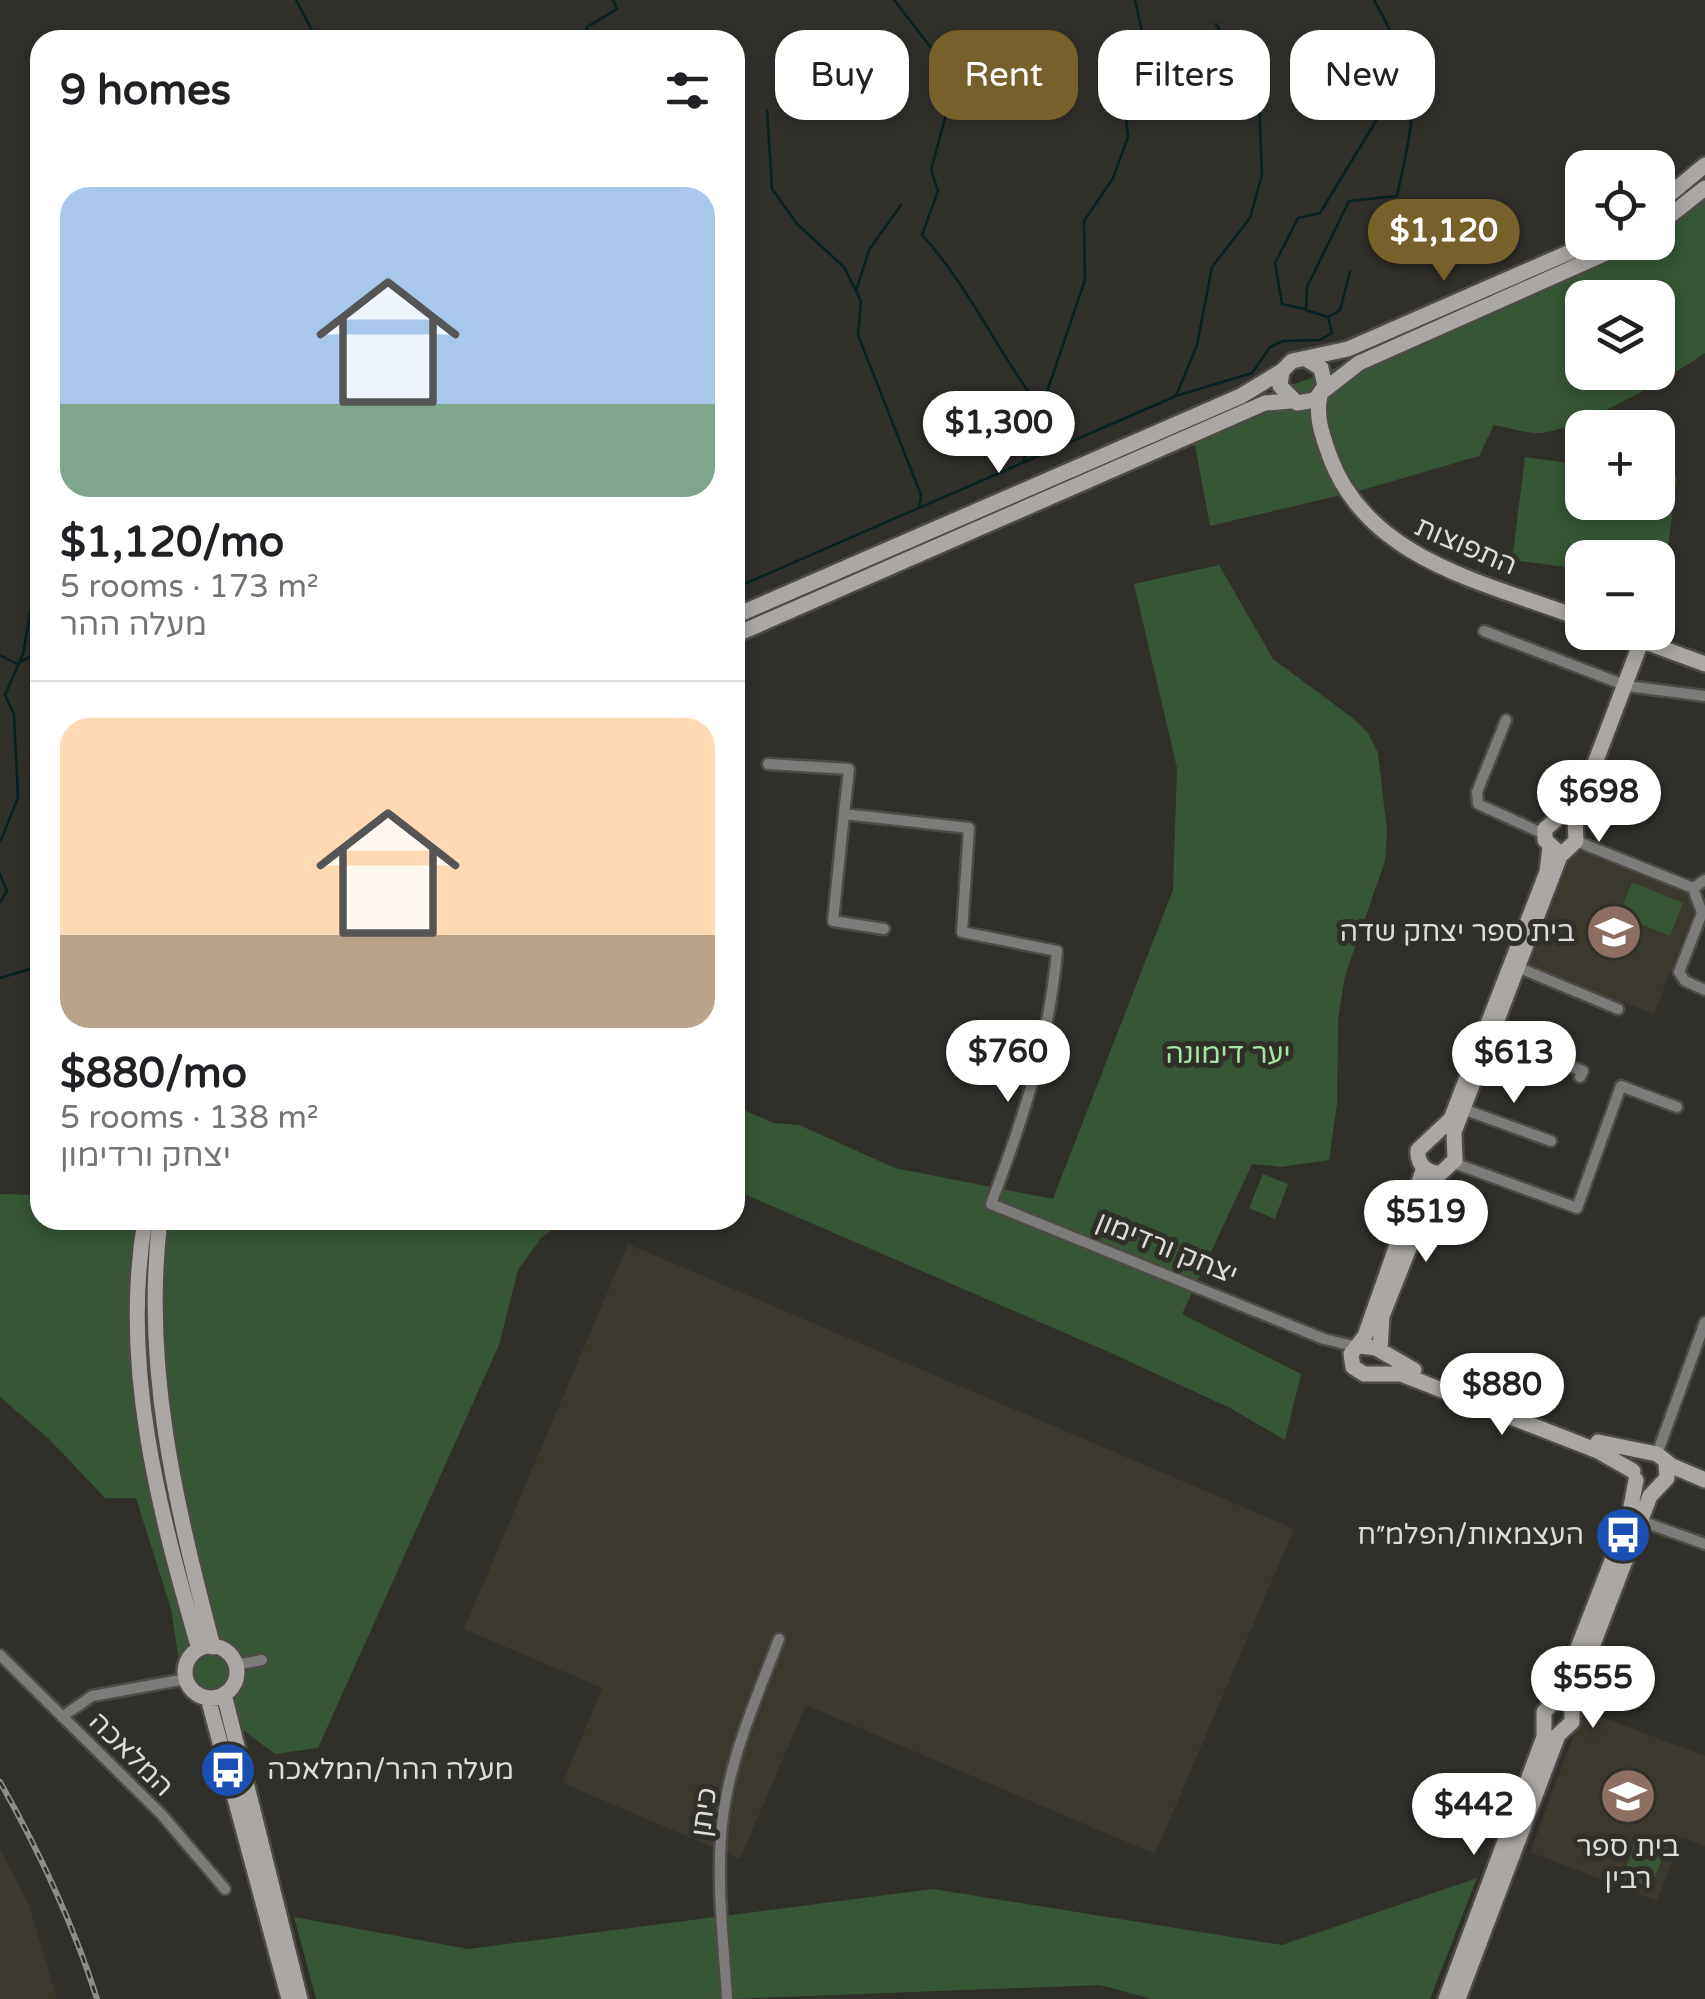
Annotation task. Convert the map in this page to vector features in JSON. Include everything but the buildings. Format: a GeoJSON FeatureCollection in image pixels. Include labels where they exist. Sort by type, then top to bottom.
{"type":"FeatureCollection","features":[{"type":"Feature","properties":{"kind":"main road"},"geometry":{"type":"LineString","coordinates":[[1675,190],[1705,165]]}},
{"type":"Feature","properties":{"kind":"main road"},"geometry":{"type":"LineString","coordinates":[[1675,212],[1705,188]]}},
{"type":"Feature","properties":{"kind":"main road"},"geometry":{"type":"LineString","coordinates":[[745,612],[1241,396],[1282,372],[1292,361],[1348,349],[1565,255]]}},
{"type":"Feature","properties":{"kind":"main road"},"geometry":{"type":"LineString","coordinates":[[745,631],[1265,404],[1294,402],[1321,394],[1359,363],[1590,260]]}},
{"type":"Feature","properties":{"kind":"main road"},"geometry":{"type":"LineString","coordinates":[[1306,359],[1321,368],[1321,394]]}},
{"type":"Feature","properties":{"kind":"main road"},"geometry":{"type":"LineString","coordinates":[[1282,372],[1282,390],[1294,402]]}},
{"type":"Feature","properties":{"kind":"main road","name":"התפוצות"},"geometry":{"type":"LineString","coordinates":[[1321,394],[1324,440]]}},
{"type":"Feature","properties":{"kind":"main road","name":"התפוצות"},"geometry":{"type":"LineString","coordinates":[[1294,402],[1324,440],[1352,500],[1372,525],[1399,546],[1565,612]]}},
{"type":"Feature","properties":{"kind":"main road"},"geometry":{"type":"LineString","coordinates":[[1635,1476],[1598,1451],[1401,1374],[1360,1373],[1352,1368],[1356,1350],[1432,1171],[1454,1163],[1453,1143],[1463,1109],[1562,839],[1638,650]]}},
{"type":"Feature","properties":{"kind":"main road"},"geometry":{"type":"LineString","coordinates":[[1664,650],[1705,664]]}},
{"type":"Feature","properties":{"kind":"main road"},"geometry":{"type":"LineString","coordinates":[[1432,1171],[1418,1156],[1420,1144],[1437,1135],[1451,1119],[1562,839],[1556,818],[1566,811],[1623,685]]}},
{"type":"Feature","properties":{"kind":"main road"},"geometry":{"type":"LineString","coordinates":[[1437,1135],[1453,1143]]}},
{"type":"Feature","properties":{"kind":"main road"},"geometry":{"type":"LineString","coordinates":[[1381,1372],[1386,1366],[1382,1316],[1432,1171]]}},
{"type":"Feature","properties":{"kind":"main road"},"geometry":{"type":"LineString","coordinates":[[144,1230],[136,1315],[142,1401],[166,1536],[206,1648]]}},
{"type":"Feature","properties":{"kind":"main road"},"geometry":{"type":"LineString","coordinates":[[159,1230],[154,1315],[159,1399],[206,1648]]}},
{"type":"Feature","properties":{"kind":"main road"},"geometry":{"type":"LineString","coordinates":[[1356,1350],[1382,1352],[1403,1366],[1600,1442],[1705,1490]]}},
{"type":"Feature","properties":{"kind":"main road"},"geometry":{"type":"LineString","coordinates":[[1553,1728],[1572,1722],[1563,1705],[1629,1517],[1636,1460],[1705,1480]]}},
{"type":"Feature","properties":{"kind":"main road"},"geometry":{"type":"LineString","coordinates":[[1635,1476],[1658,1468]]}},
{"type":"Feature","properties":{"kind":"main road"},"geometry":{"type":"LineString","coordinates":[[1458,1999],[1553,1728],[1544,1712],[1563,1705],[1641,1521],[1658,1468]]}},
{"type":"Feature","properties":{"kind":"main road"},"geometry":{"type":"LineString","coordinates":[[206,1648],[227,1652],[236,1665],[236,1678],[216,1696],[192,1690],[186,1679],[189,1659],[206,1648]]}},
{"type":"Feature","properties":{"kind":"main road"},"geometry":{"type":"LineString","coordinates":[[216,1696],[289,1999]]}},
{"type":"Feature","properties":{"kind":"main road"},"geometry":{"type":"LineString","coordinates":[[216,1696],[300,1999]]}},
{"type":"Feature","properties":{"kind":"main road"},"geometry":{"type":"LineString","coordinates":[[1446,1999],[1553,1728]]}},
{"type":"Feature","properties":{"kind":"street"},"geometry":{"type":"LineString","coordinates":[[1484,631],[1623,685],[1705,696]]}},
{"type":"Feature","properties":{"kind":"street"},"geometry":{"type":"LineString","coordinates":[[1506,720],[1478,792],[1478,804],[1693,888],[1702,913],[1679,972],[1685,981],[1705,990]]}},
{"type":"Feature","properties":{"kind":"street"},"geometry":{"type":"LineString","coordinates":[[768,764],[849,770],[833,920],[884,929]]}},
{"type":"Feature","properties":{"kind":"street","name":"יצחק ורדימון"},"geometry":{"type":"LineString","coordinates":[[844,814],[968,828],[962,932],[1057,951],[1052,1014],[1030,1105],[991,1204],[1356,1350]]}},
{"type":"Feature","properties":{"kind":"street"},"geometry":{"type":"LineString","coordinates":[[1693,888],[1705,880]]}},
{"type":"Feature","properties":{"kind":"street"},"geometry":{"type":"LineString","coordinates":[[1517,967],[1618,1010]]}},
{"type":"Feature","properties":{"kind":"street"},"geometry":{"type":"LineString","coordinates":[[1490,1038],[1582,1071],[1580,1078]]}},
{"type":"Feature","properties":{"kind":"street"},"geometry":{"type":"LineString","coordinates":[[1454,1163],[1578,1208],[1621,1086],[1677,1106]]}},
{"type":"Feature","properties":{"kind":"street"},"geometry":{"type":"LineString","coordinates":[[1463,1109],[1551,1141]]}},
{"type":"Feature","properties":{"kind":"street"},"geometry":{"type":"LineString","coordinates":[[1658,1468],[1705,1322]]}},
{"type":"Feature","properties":{"kind":"street"},"geometry":{"type":"LineString","coordinates":[[1641,1521],[1705,1544]]}},
{"type":"Feature","properties":{"kind":"street","name":"כיתן"},"geometry":{"type":"LineString","coordinates":[[727,1999],[721,1856],[725,1802],[747,1723],[779,1638]]}},
{"type":"Feature","properties":{"kind":"street","name":"המלאכה"},"geometry":{"type":"LineString","coordinates":[[0,1655],[162,1815],[225,1889]]}},
{"type":"Feature","properties":{"kind":"street"},"geometry":{"type":"LineString","coordinates":[[236,1665],[262,1660]]}},
{"type":"Feature","properties":{"kind":"street"},"geometry":{"type":"LineString","coordinates":[[62,1717],[92,1696],[186,1679]]}},
{"type":"Feature","properties":{"kind":"shaded area","name":"בית ספר יצחק שדה"},"geometry":{"type":"Polygon","coordinates":[[[1574,849],[1699,897],[1654,1014],[1529,966],[1574,849]]]}},
{"type":"Feature","properties":{"kind":"shaded area"},"geometry":{"type":"Polygon","coordinates":[[[628,1244],[1294,1529],[1155,1854],[806,1705],[740,1859],[563,1783],[602,1688],[464,1629],[628,1244]]]}},
{"type":"Feature","properties":{"kind":"shaded area","name":"בית ספר רבין"},"geometry":{"type":"Polygon","coordinates":[[[1583,1710],[1705,1756],[1705,1846],[1681,1837],[1657,1901],[1530,1852],[1583,1710]]]}},
{"type":"Feature","properties":{"kind":"shaded area"},"geometry":{"type":"Polygon","coordinates":[[[0,1849],[29,1905],[57,1999],[0,1999],[0,1849]]]}},
{"type":"Feature","properties":{"kind":"green space"},"geometry":{"type":"Polygon","coordinates":[[[1705,188],[1705,353],[1675,372],[1675,280],[1565,280],[1565,390],[1644,390],[1605,410],[1565,410],[1565,427],[1541,433],[1494,425],[1479,456],[1362,490],[1210,526],[1195,445],[1195,433],[1207,415],[1320,375],[1568,260],[1675,260],[1675,209],[1705,188]]]}},
{"type":"Feature","properties":{"kind":"green space"},"geometry":{"type":"Polygon","coordinates":[[[1525,457],[1565,463],[1565,520],[1672,520],[1669,540],[1565,540],[1565,567],[1512,560],[1525,457]]]}},
{"type":"Feature","properties":{"kind":"green space","name":"יער דימונה"},"geometry":{"type":"Polygon","coordinates":[[[1219,565],[1273,659],[1354,719],[1368,733],[1378,753],[1387,831],[1385,861],[1345,976],[1338,1019],[1337,1104],[1329,1160],[1281,1167],[1252,1164],[1182,1314],[1301,1374],[1285,1440],[1230,1408],[1111,1353],[745,1194],[745,1110],[773,1123],[799,1125],[895,1168],[1053,1199],[1173,890],[1177,768],[1134,584],[1219,565]]]}},
{"type":"Feature","properties":{"kind":"green space"},"geometry":{"type":"Polygon","coordinates":[[[1632,882],[1683,903],[1670,936],[1619,915],[1632,882]]]}},
{"type":"Feature","properties":{"kind":"green space"},"geometry":{"type":"Polygon","coordinates":[[[1263,1174],[1288,1184],[1275,1219],[1249,1208],[1263,1174]]]}},
{"type":"Feature","properties":{"kind":"green space"},"geometry":{"type":"Polygon","coordinates":[[[0,1194],[30,1195],[30,1230],[552,1230],[541,1238],[518,1270],[499,1345],[318,1748],[275,1754],[215,1709],[180,1667],[171,1609],[136,1498],[105,1498],[49,1439],[0,1397],[0,1194]]]}},
{"type":"Feature","properties":{"kind":"green space"},"geometry":{"type":"Polygon","coordinates":[[[1639,1834],[1668,1845],[1650,1889],[1622,1878],[1639,1834]]]}},
{"type":"Feature","properties":{"kind":"green space"},"geometry":{"type":"Polygon","coordinates":[[[1477,1878],[1430,1999],[1152,1999],[1100,1985],[729,1999],[316,1999],[294,1917],[468,1949],[933,1889],[1282,1945],[1477,1878]]]}},
{"type":"Feature","properties":{"kind":"waterway"},"geometry":{"type":"LineString","coordinates":[[296,0],[312,30]]}},
{"type":"Feature","properties":{"kind":"waterway"},"geometry":{"type":"LineString","coordinates":[[587,30],[617,9],[613,0]]}},
{"type":"Feature","properties":{"kind":"waterway"},"geometry":{"type":"LineString","coordinates":[[894,0],[939,58],[947,111],[931,170],[938,191],[922,235],[954,276],[1040,408]]}},
{"type":"Feature","properties":{"kind":"waterway"},"geometry":{"type":"LineString","coordinates":[[1023,462],[1085,280],[1084,221],[1113,178],[1128,137],[1123,90],[1142,32],[1135,0]]}},
{"type":"Feature","properties":{"kind":"waterway"},"geometry":{"type":"LineString","coordinates":[[745,584],[1176,396],[1252,373],[1270,347],[1283,341],[1320,340],[1332,333],[1328,317],[1306,310],[1307,287],[1349,201],[1397,196],[1412,115],[1408,75],[1374,0]]}},
{"type":"Feature","properties":{"kind":"waterway"},"geometry":{"type":"LineString","coordinates":[[1176,396],[1197,345],[1212,267],[1250,218],[1262,175],[1259,103],[1216,24]]}},
{"type":"Feature","properties":{"kind":"waterway"},"geometry":{"type":"LineString","coordinates":[[767,110],[772,189],[798,225],[844,267],[861,301],[858,335],[921,495],[919,508]]}},
{"type":"Feature","properties":{"kind":"waterway"},"geometry":{"type":"LineString","coordinates":[[1305,309],[1282,304],[1275,263],[1298,218],[1320,213],[1377,120]]}},
{"type":"Feature","properties":{"kind":"waterway"},"geometry":{"type":"LineString","coordinates":[[856,291],[869,250],[901,205]]}},
{"type":"Feature","properties":{"kind":"waterway"},"geometry":{"type":"LineString","coordinates":[[1328,317],[1340,310],[1350,272]]}},
{"type":"Feature","properties":{"kind":"waterway"},"geometry":{"type":"LineString","coordinates":[[0,842],[18,798],[14,714],[5,695],[23,654],[30,613]]}},
{"type":"Feature","properties":{"kind":"waterway"},"geometry":{"type":"LineString","coordinates":[[0,655],[17,664],[30,657]]}},
{"type":"Feature","properties":{"kind":"waterway"},"geometry":{"type":"LineString","coordinates":[[0,874],[7,891],[0,902]]}},
{"type":"Feature","properties":{"kind":"waterway"},"geometry":{"type":"LineString","coordinates":[[0,978],[30,969]]}},
{"type":"Feature","properties":{"kind":"railway"},"geometry":{"type":"LineString","coordinates":[[0,1782],[54,1888],[97,1999]]}},
{"type":"Feature","properties":{"kind":"place","name":"בית ספר יצחק שדה"},"geometry":{"type":"Point","coordinates":[1614,932]}},
{"type":"Feature","properties":{"kind":"place","name":"העצמאות/הפלמ״ח"},"geometry":{"type":"Point","coordinates":[1623,1535]}},
{"type":"Feature","properties":{"kind":"place","name":"מעלה ההר/המלאכה"},"geometry":{"type":"Point","coordinates":[228,1770]}},
{"type":"Feature","properties":{"kind":"place","name":"בית ספר רבין"},"geometry":{"type":"Point","coordinates":[1628,1796]}}]}
